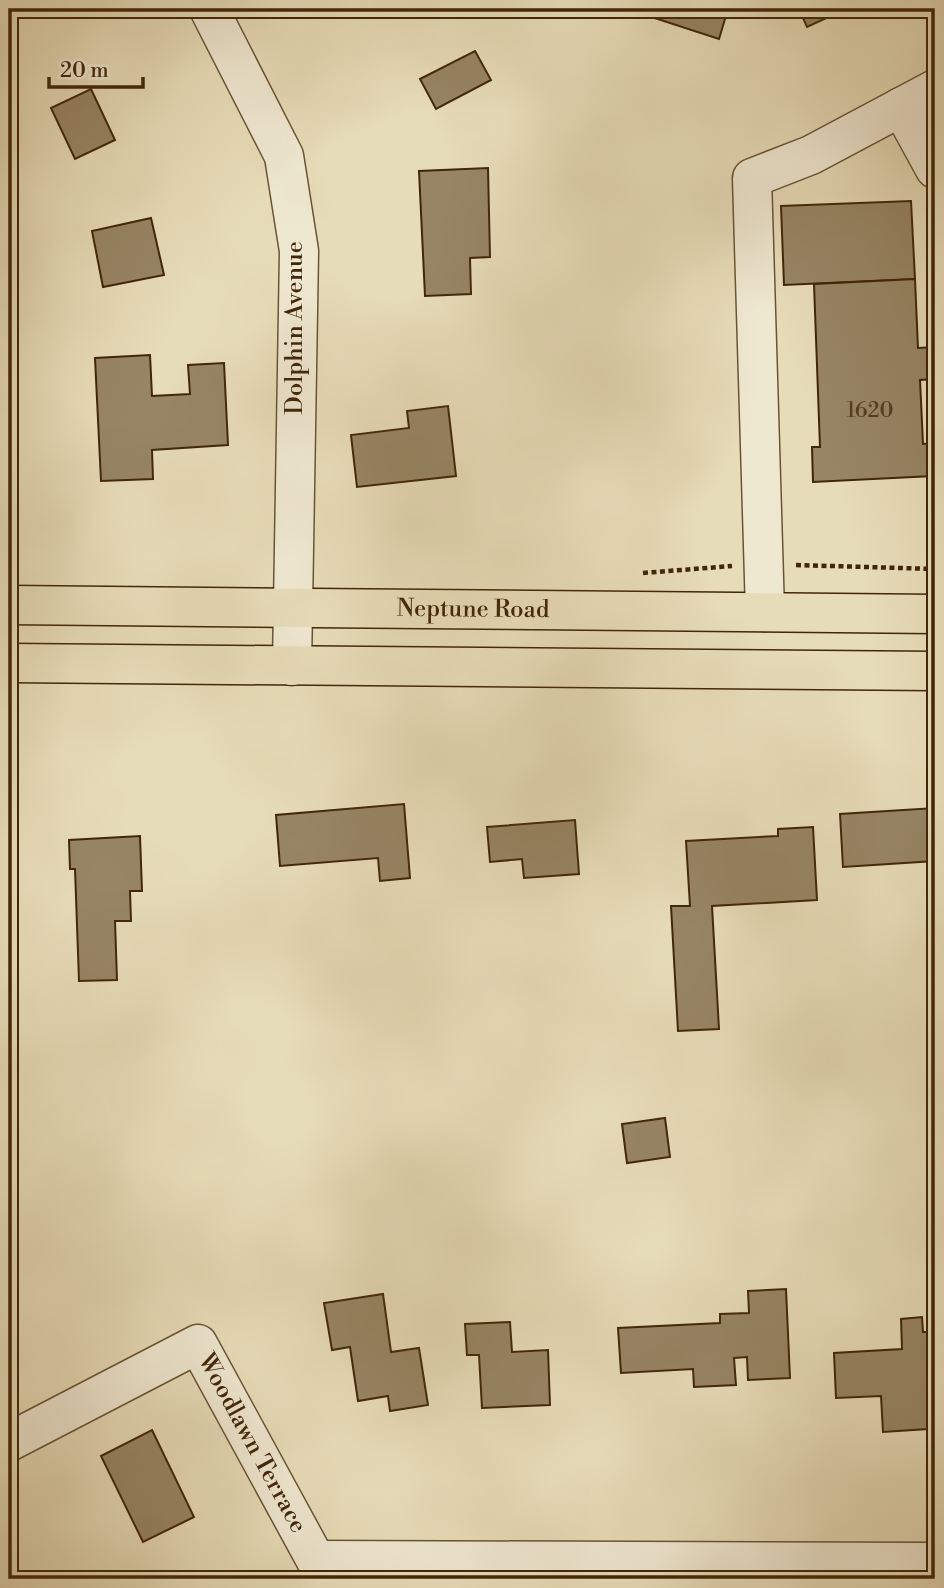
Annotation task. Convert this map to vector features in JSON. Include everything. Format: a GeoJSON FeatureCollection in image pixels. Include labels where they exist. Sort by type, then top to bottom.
{"type":"FeatureCollection","features":[{"type":"Feature","properties":{"kind":"main road","name":"Neptune Road"},"geometry":{"type":"LineString","coordinates":[[9,605],[935,614]]}},
{"type":"Feature","properties":{"kind":"main road"},"geometry":{"type":"LineString","coordinates":[[9,663],[935,671]]}},
{"type":"Feature","properties":{"kind":"street","name":"Dolphin Avenue"},"geometry":{"type":"LineString","coordinates":[[209,9],[284,156],[299,251],[292,666]]}},
{"type":"Feature","properties":{"kind":"street"},"geometry":{"type":"LineString","coordinates":[[765,612],[752,178],[811,155],[935,89]]}},
{"type":"Feature","properties":{"kind":"street"},"geometry":{"type":"LineString","coordinates":[[901,107],[935,169]]}},
{"type":"Feature","properties":{"kind":"street","name":"Woodlawn Terrace"},"geometry":{"type":"LineString","coordinates":[[9,1442],[198,1344],[321,1570]]}},
{"type":"Feature","properties":{"kind":"street"},"geometry":{"type":"LineString","coordinates":[[321,1570],[935,1562]]}},
{"type":"Feature","properties":{"kind":"building"},"geometry":{"type":"Polygon","coordinates":[[[627,9],[728,9],[719,39],[627,9]]]}},
{"type":"Feature","properties":{"kind":"building"},"geometry":{"type":"Polygon","coordinates":[[[799,9],[846,9],[807,27],[799,9]]]}},
{"type":"Feature","properties":{"kind":"building"},"geometry":{"type":"Polygon","coordinates":[[[475,51],[491,80],[436,109],[420,79],[475,51]]]}},
{"type":"Feature","properties":{"kind":"building"},"geometry":{"type":"Polygon","coordinates":[[[91,89],[115,140],[75,159],[51,108],[91,89]]]}},
{"type":"Feature","properties":{"kind":"building"},"geometry":{"type":"Polygon","coordinates":[[[488,168],[490,257],[470,258],[471,294],[425,296],[419,171],[488,168]]]}},
{"type":"Feature","properties":{"kind":"building"},"geometry":{"type":"Polygon","coordinates":[[[911,201],[915,279],[784,285],[781,206],[911,201]]]}},
{"type":"Feature","properties":{"kind":"building"},"geometry":{"type":"Polygon","coordinates":[[[151,218],[164,275],[103,287],[92,231],[151,218]]]}},
{"type":"Feature","properties":{"kind":"building"},"geometry":{"type":"Polygon","coordinates":[[[915,279],[918,348],[935,347],[935,379],[920,380],[923,444],[932,443],[933,476],[813,482],[812,447],[820,447],[814,284],[915,279]]]}},
{"type":"Feature","properties":{"kind":"building"},"geometry":{"type":"Polygon","coordinates":[[[150,355],[152,396],[190,394],[188,365],[224,363],[228,445],[152,450],[153,479],[101,481],[95,358],[150,355]]]}},
{"type":"Feature","properties":{"kind":"building"},"geometry":{"type":"Polygon","coordinates":[[[448,406],[456,476],[357,487],[351,435],[409,428],[407,411],[448,406]]]}},
{"type":"Feature","properties":{"kind":"building"},"geometry":{"type":"Polygon","coordinates":[[[404,804],[410,878],[380,881],[378,858],[280,866],[276,815],[404,804]]]}},
{"type":"Feature","properties":{"kind":"building"},"geometry":{"type":"Polygon","coordinates":[[[935,808],[935,861],[843,867],[840,814],[935,808]]]}},
{"type":"Feature","properties":{"kind":"building"},"geometry":{"type":"Polygon","coordinates":[[[575,820],[579,874],[524,878],[522,859],[490,862],[487,827],[575,820]]]}},
{"type":"Feature","properties":{"kind":"building"},"geometry":{"type":"Polygon","coordinates":[[[813,827],[817,900],[712,906],[719,1029],[678,1031],[671,906],[690,906],[686,841],[778,836],[778,829],[813,827]]]}},
{"type":"Feature","properties":{"kind":"building"},"geometry":{"type":"Polygon","coordinates":[[[140,836],[142,891],[130,891],[131,921],[115,921],[117,980],[79,981],[75,869],[70,869],[69,840],[140,836]]]}},
{"type":"Feature","properties":{"kind":"building"},"geometry":{"type":"Polygon","coordinates":[[[665,1118],[670,1157],[627,1163],[622,1124],[665,1118]]]}},
{"type":"Feature","properties":{"kind":"building"},"geometry":{"type":"Polygon","coordinates":[[[786,1289],[790,1378],[748,1380],[747,1357],[734,1358],[736,1385],[694,1387],[693,1369],[621,1373],[618,1328],[720,1323],[720,1314],[749,1313],[748,1291],[786,1289]]]}},
{"type":"Feature","properties":{"kind":"building"},"geometry":{"type":"Polygon","coordinates":[[[383,1294],[391,1352],[419,1348],[428,1405],[390,1411],[388,1396],[358,1401],[350,1347],[332,1350],[324,1303],[383,1294]]]}},
{"type":"Feature","properties":{"kind":"building"},"geometry":{"type":"Polygon","coordinates":[[[922,1317],[923,1332],[935,1332],[935,1405],[927,1405],[928,1429],[883,1432],[881,1396],[836,1398],[834,1353],[902,1349],[901,1319],[922,1317]]]}},
{"type":"Feature","properties":{"kind":"building"},"geometry":{"type":"Polygon","coordinates":[[[510,1322],[512,1352],[548,1350],[550,1405],[482,1408],[479,1355],[467,1355],[465,1324],[510,1322]]]}},
{"type":"Feature","properties":{"kind":"building"},"geometry":{"type":"Polygon","coordinates":[[[152,1430],[194,1517],[143,1542],[101,1456],[152,1430]]]}}]}
